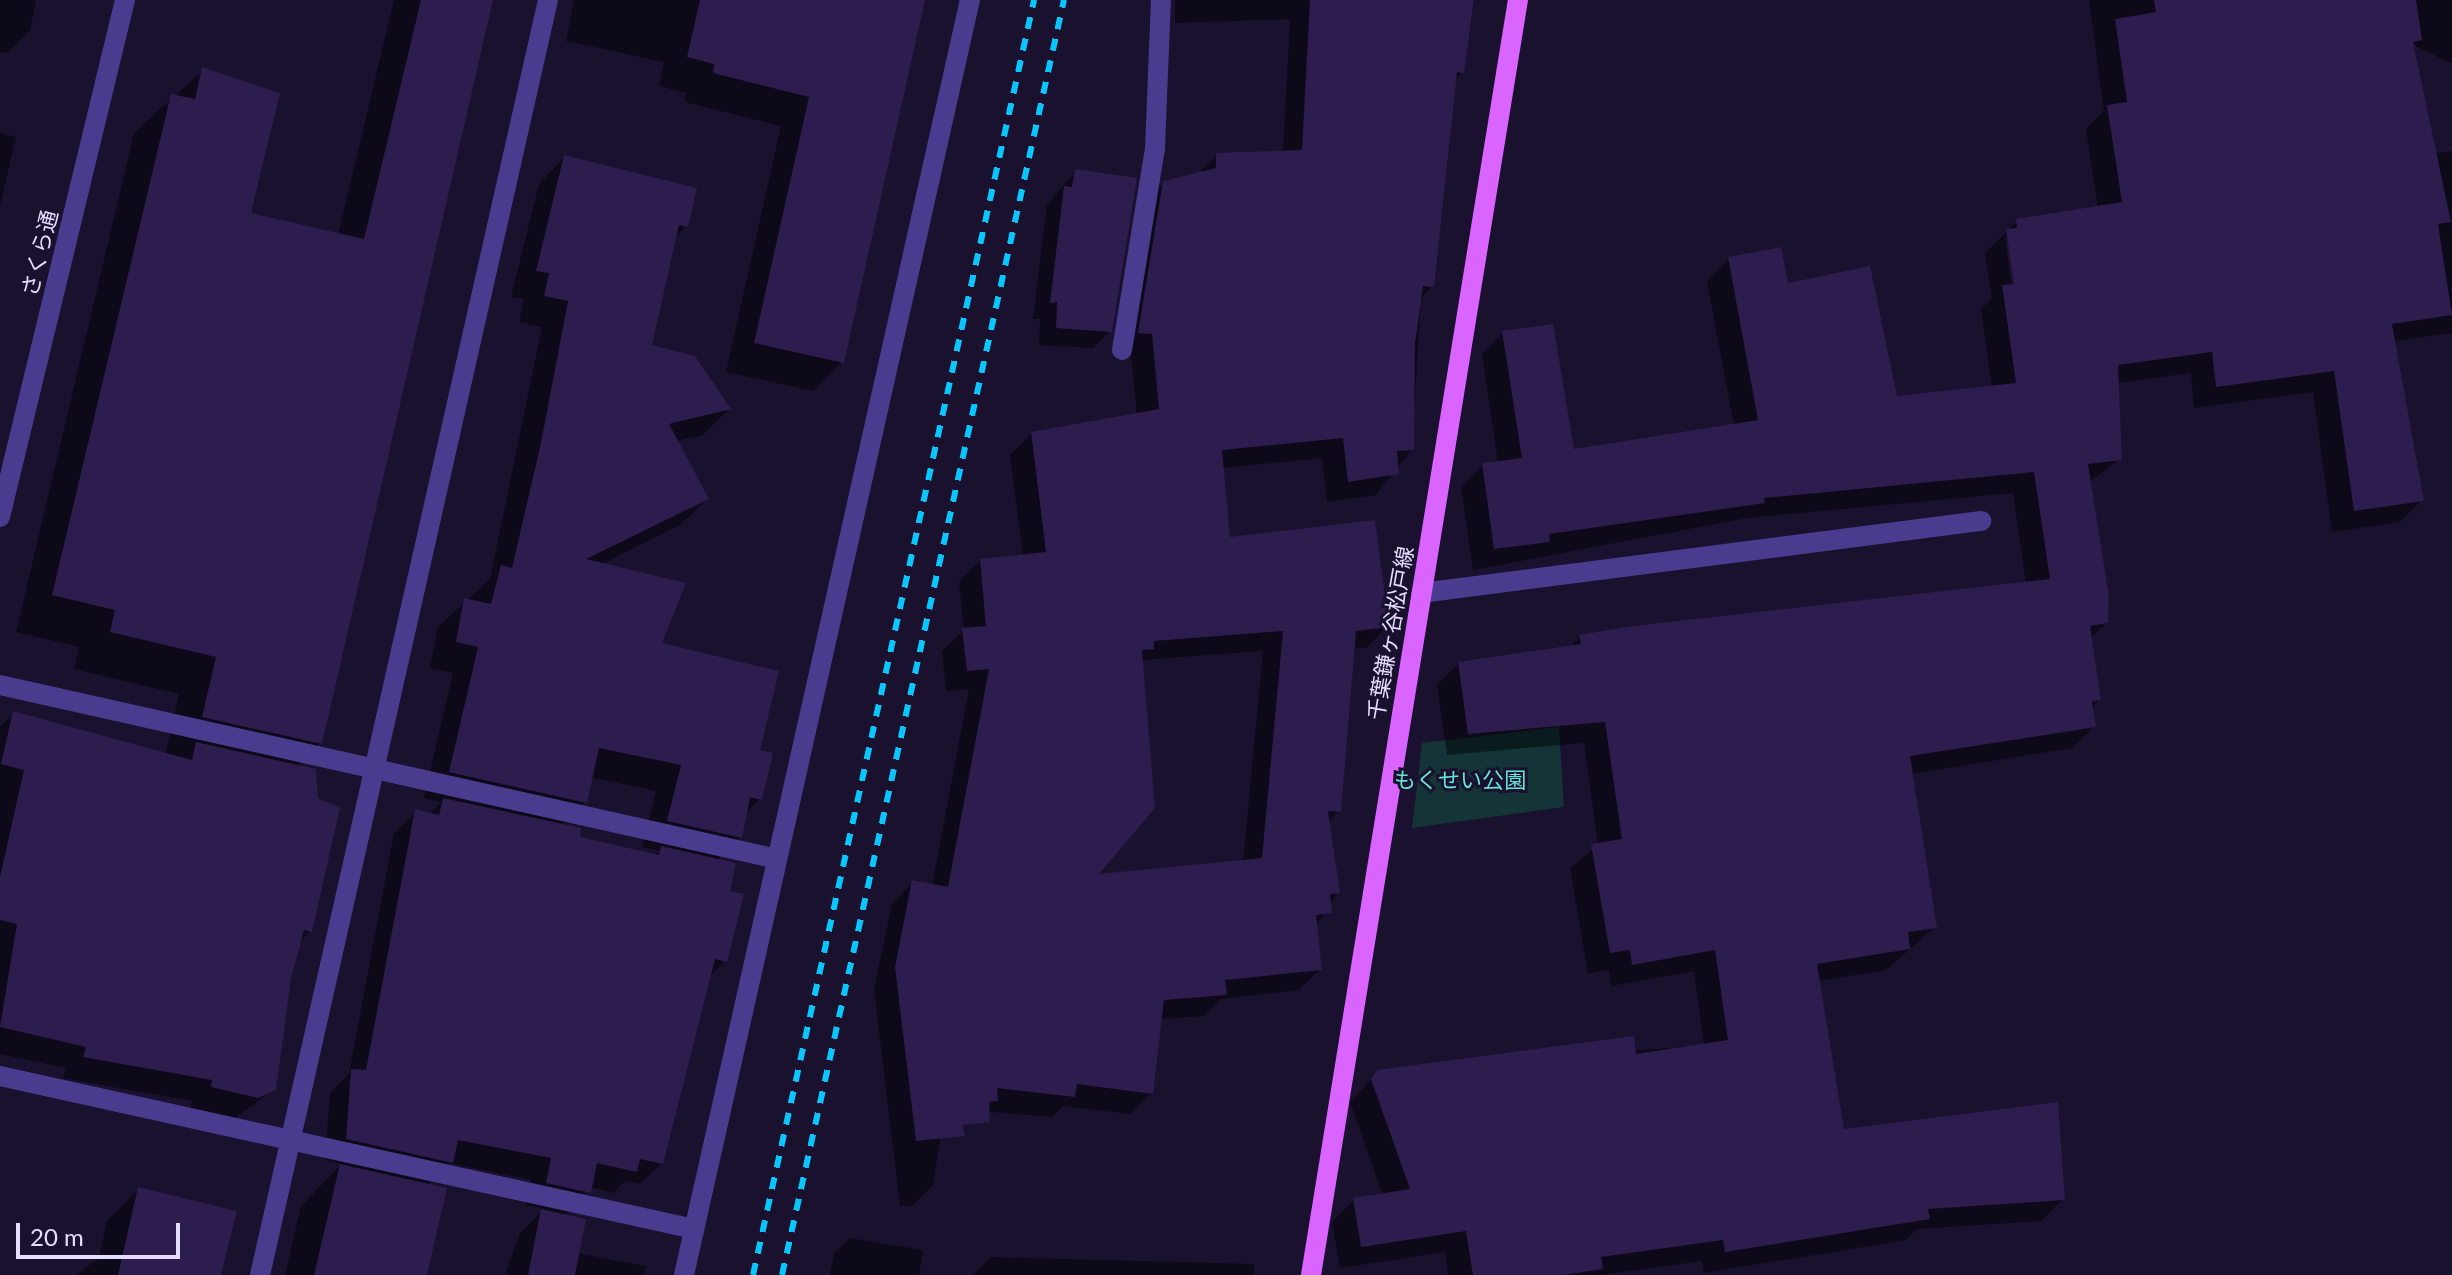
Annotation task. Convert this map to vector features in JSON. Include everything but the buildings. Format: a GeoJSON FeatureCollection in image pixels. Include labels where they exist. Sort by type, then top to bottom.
{"type":"FeatureCollection","features":[{"type":"Feature","properties":{"kind":"main road","name":"千葉鎌ヶ谷松戸線"},"geometry":{"type":"LineString","coordinates":[[1311,1275],[1518,0]]}},
{"type":"Feature","properties":{"kind":"street","name":"さくら通"},"geometry":{"type":"LineString","coordinates":[[0,517],[125,0]]}},
{"type":"Feature","properties":{"kind":"street"},"geometry":{"type":"LineString","coordinates":[[260,1275],[548,0]]}},
{"type":"Feature","properties":{"kind":"street"},"geometry":{"type":"LineString","coordinates":[[684,1275],[970,0]]}},
{"type":"Feature","properties":{"kind":"street"},"geometry":{"type":"LineString","coordinates":[[1122,350],[1155,148],[1161,0]]}},
{"type":"Feature","properties":{"kind":"street"},"geometry":{"type":"LineString","coordinates":[[1421,593],[1981,521]]}},
{"type":"Feature","properties":{"kind":"street"},"geometry":{"type":"LineString","coordinates":[[0,685],[777,859]]}},
{"type":"Feature","properties":{"kind":"street"},"geometry":{"type":"LineString","coordinates":[[0,1076],[694,1229]]}},
{"type":"Feature","properties":{"kind":"green space","name":"もくせい公園"},"geometry":{"type":"Polygon","coordinates":[[[1559,727],[1564,807],[1412,828],[1422,743],[1559,727]]]}},
{"type":"Feature","properties":{"kind":"railway"},"geometry":{"type":"LineString","coordinates":[[753,1275],[1034,0]]}},
{"type":"Feature","properties":{"kind":"railway"},"geometry":{"type":"LineString","coordinates":[[782,1275],[1064,0]]}}]}
